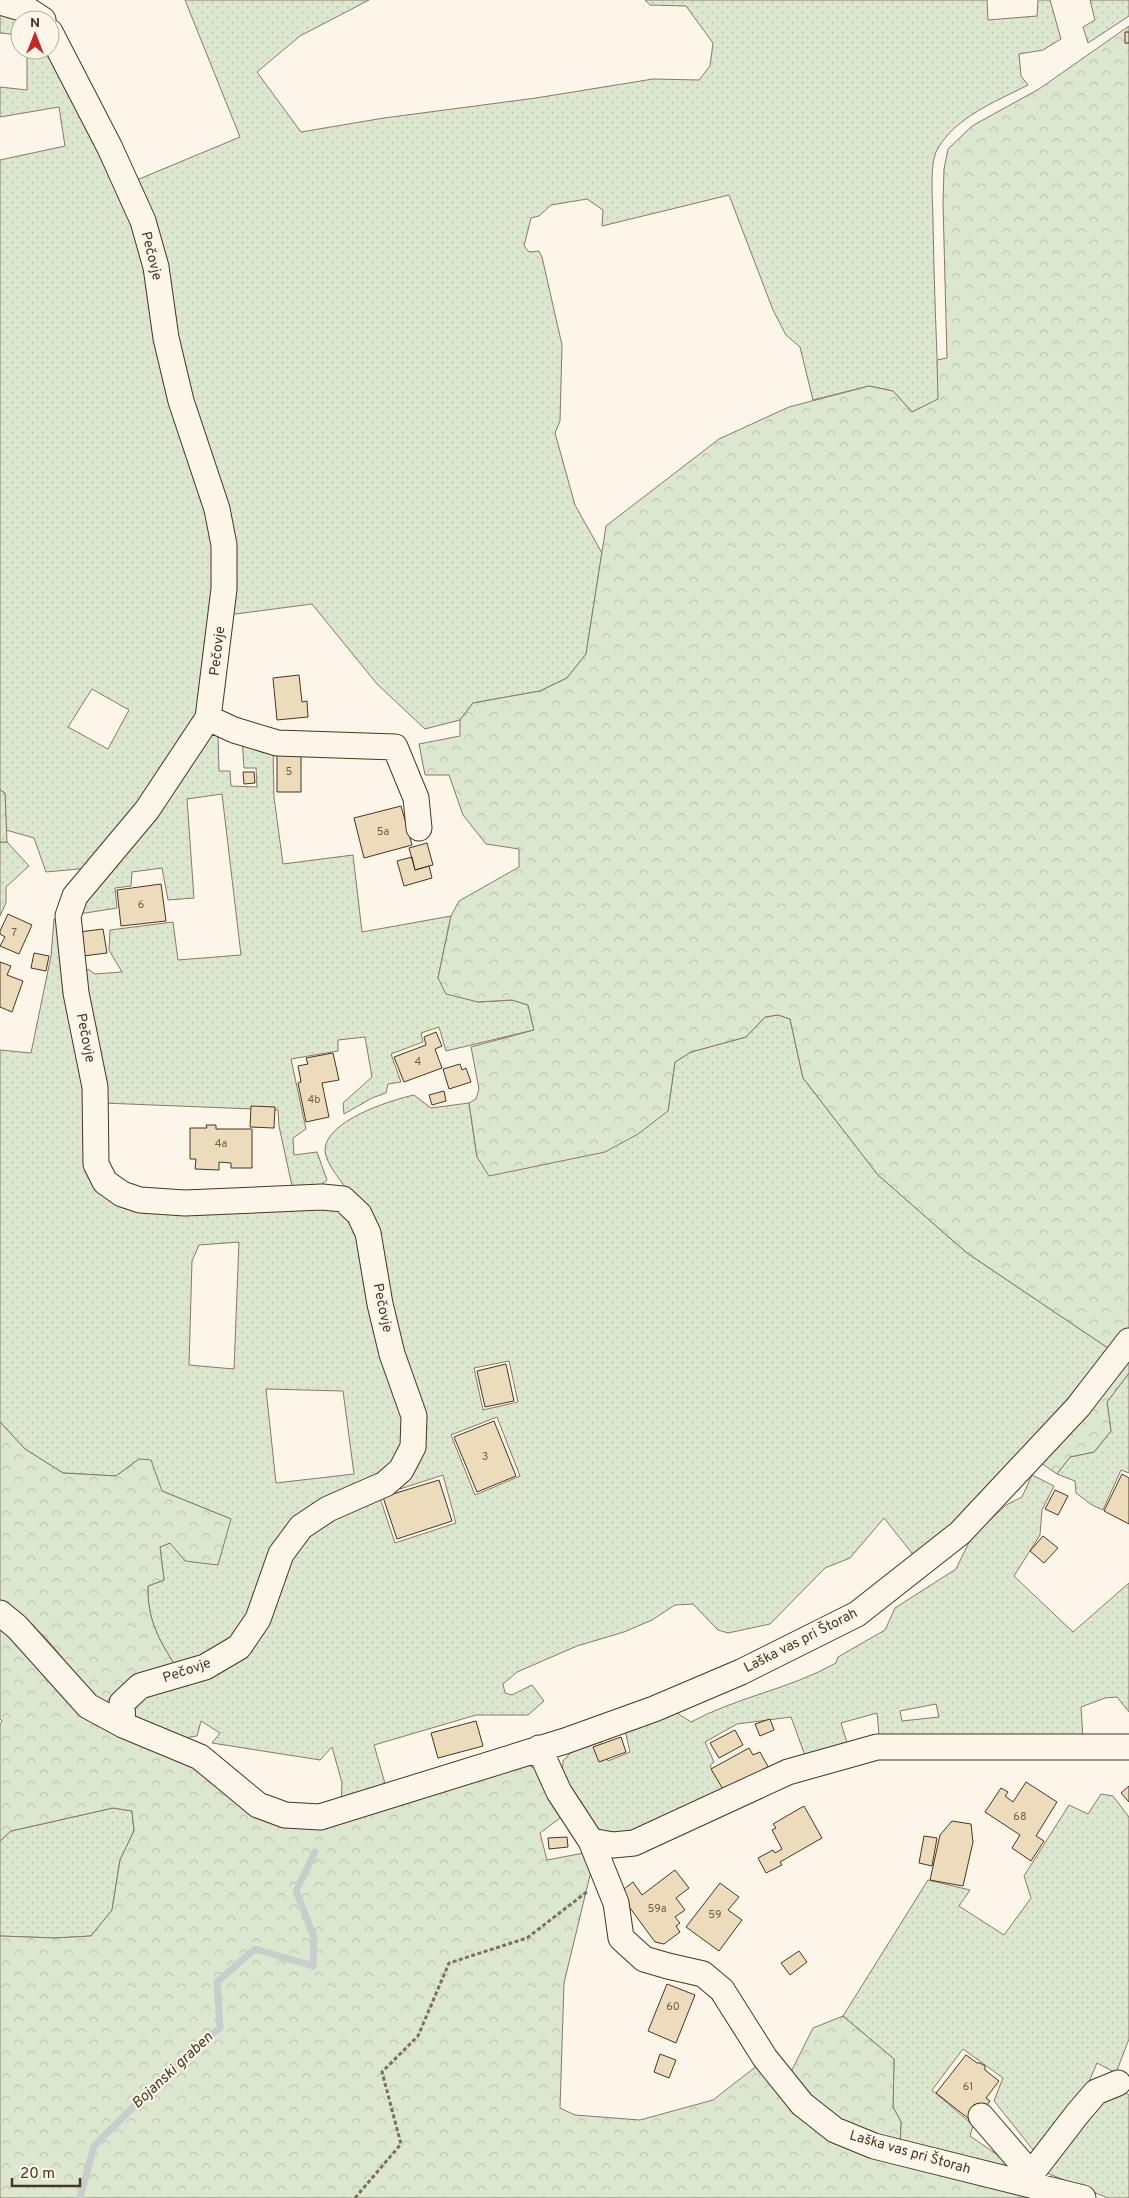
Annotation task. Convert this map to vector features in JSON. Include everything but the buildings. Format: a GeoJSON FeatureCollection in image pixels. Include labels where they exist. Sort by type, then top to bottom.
{"type":"FeatureCollection","features":[{"type":"Feature","properties":{"kind":"street"},"geometry":{"type":"LineString","coordinates":[[0,2],[28,10]]}},
{"type":"Feature","properties":{"kind":"street","name":"Pečovje"},"geometry":{"type":"LineString","coordinates":[[60,51],[110,148],[143,221],[156,267],[166,338],[182,401],[217,509],[224,545],[224,589],[208,718],[147,810],[75,896],[68,916],[76,994],[95,1087],[96,1164],[105,1182],[122,1194],[140,1200],[185,1203],[322,1197],[344,1199],[359,1214],[368,1233],[380,1304],[390,1345],[414,1416],[413,1447],[401,1470],[385,1484],[328,1509],[301,1527],[280,1554],[258,1619],[239,1647],[205,1667],[140,1686],[122,1703],[123,1725]]}},
{"type":"Feature","properties":{"kind":"street"},"geometry":{"type":"LineString","coordinates":[[208,718],[234,730],[277,743],[395,746],[416,798],[419,828]]}},
{"type":"Feature","properties":{"kind":"street","name":"Laška vas pri Štorah"},"geometry":{"type":"LineString","coordinates":[[1083,2198],[1027,2179],[874,2146],[835,2130],[802,2104],[765,2058],[722,1990],[703,1974],[644,1959],[621,1938],[616,1903],[591,1841],[559,1792],[538,1748],[565,1741],[662,1706],[741,1672],[857,1614],[960,1533],[1078,1407],[1129,1341]]}},
{"type":"Feature","properties":{"kind":"street"},"geometry":{"type":"LineString","coordinates":[[0,1613],[23,1634],[88,1706],[123,1725],[200,1757],[258,1805],[285,1816],[320,1817],[538,1748]]}},
{"type":"Feature","properties":{"kind":"street"},"geometry":{"type":"LineString","coordinates":[[591,1841],[613,1845],[634,1843],[788,1772],[877,1747],[1129,1747]]}},
{"type":"Feature","properties":{"kind":"street"},"geometry":{"type":"LineString","coordinates":[[982,2116],[1027,2179],[1096,2092],[1118,2083]]}},
{"type":"Feature","properties":{"kind":"path"},"geometry":{"type":"LineString","coordinates":[[355,2198],[401,2144],[382,2072],[418,2036],[449,1963],[527,1938],[606,1877]]}},
{"type":"Feature","properties":{"kind":"green space"},"geometry":{"type":"Polygon","coordinates":[[[185,0],[369,0],[300,36],[257,72],[301,132],[653,79],[699,80],[710,66],[713,43],[686,6],[650,5],[645,0],[987,0],[988,20],[1037,16],[1038,0],[1050,0],[1061,39],[1043,50],[1019,54],[1021,76],[1028,85],[990,104],[966,119],[954,128],[937,150],[933,165],[932,184],[939,399],[912,412],[893,391],[869,386],[813,400],[800,347],[786,335],[773,310],[729,195],[602,226],[603,210],[587,199],[551,205],[539,216],[531,218],[524,246],[529,252],[539,251],[542,257],[562,345],[560,421],[555,433],[575,505],[602,553],[586,654],[567,678],[540,691],[473,703],[460,720],[425,729],[377,684],[312,604],[228,615],[132,182],[240,137],[185,0]]]}},
{"type":"Feature","properties":{"kind":"green space"},"geometry":{"type":"Polygon","coordinates":[[[1090,0],[1129,0],[1129,16],[1088,43],[1083,27],[1095,20],[1090,0]]]}},
{"type":"Feature","properties":{"kind":"green space"},"geometry":{"type":"Polygon","coordinates":[[[0,9],[10,14],[10,34],[0,33],[0,9]]]}},
{"type":"Feature","properties":{"kind":"green space"},"geometry":{"type":"Polygon","coordinates":[[[1129,26],[1129,1328],[1108,1348],[967,1253],[878,1175],[803,1078],[790,1019],[778,1015],[765,1017],[746,1037],[691,1052],[675,1062],[668,1111],[638,1134],[605,1152],[489,1176],[477,1157],[469,1103],[476,1099],[479,1089],[471,1047],[534,1030],[528,1005],[512,1000],[478,1002],[446,994],[438,978],[451,916],[459,901],[519,867],[519,849],[486,844],[463,815],[449,775],[425,775],[419,744],[460,736],[460,720],[473,703],[540,691],[567,678],[586,654],[606,526],[719,439],[789,407],[869,386],[893,391],[912,412],[938,399],[937,360],[947,358],[943,203],[944,169],[948,149],[972,126],[1039,89],[1129,26]]]}},
{"type":"Feature","properties":{"kind":"green space"},"geometry":{"type":"Polygon","coordinates":[[[27,60],[55,60],[124,187],[221,563],[200,719],[89,868],[46,872],[34,838],[6,830],[5,793],[0,790],[0,160],[65,146],[59,107],[0,117],[0,87],[27,90],[27,60]],[[92,689],[68,727],[108,749],[129,710],[92,689]]]}},
{"type":"Feature","properties":{"kind":"green space"},"geometry":{"type":"Polygon","coordinates":[[[211,729],[218,733],[219,771],[230,771],[231,786],[257,787],[256,768],[244,768],[242,738],[273,748],[274,797],[283,864],[353,855],[362,932],[451,916],[438,978],[478,1002],[512,1000],[528,1005],[534,1030],[446,1051],[439,1027],[421,1033],[423,1042],[391,1054],[401,1082],[388,1084],[386,1093],[372,1098],[344,1114],[343,1103],[372,1077],[365,1037],[338,1040],[338,1051],[291,1059],[306,1129],[293,1138],[294,1155],[317,1152],[327,1180],[319,1187],[291,1194],[292,1186],[279,1126],[278,1110],[103,1103],[82,977],[88,969],[95,974],[122,972],[109,950],[110,930],[173,922],[178,960],[241,955],[222,794],[187,799],[194,898],[168,900],[162,868],[132,872],[131,886],[115,888],[117,908],[79,914],[86,895],[211,729]]]}},
{"type":"Feature","properties":{"kind":"green space"},"geometry":{"type":"Polygon","coordinates":[[[0,790],[5,793],[7,842],[0,842],[0,790]]]}},
{"type":"Feature","properties":{"kind":"green space"},"geometry":{"type":"Polygon","coordinates":[[[0,842],[7,842],[29,866],[6,887],[6,903],[0,916],[0,842]]]}},
{"type":"Feature","properties":{"kind":"green space"},"geometry":{"type":"Polygon","coordinates":[[[54,919],[62,923],[108,1194],[334,1205],[351,1216],[408,1428],[390,1471],[323,1503],[233,1642],[177,1668],[155,1629],[148,1598],[148,1586],[164,1580],[160,1547],[231,1519],[162,1491],[139,1459],[116,1476],[63,1473],[25,1449],[0,1422],[0,1050],[31,1053],[51,956],[54,919]],[[239,1242],[199,1245],[192,1261],[189,1365],[234,1369],[239,1242]],[[266,1389],[276,1483],[354,1474],[343,1391],[266,1389]]]}},
{"type":"Feature","properties":{"kind":"green space"},"geometry":{"type":"Polygon","coordinates":[[[778,1015],[790,1019],[803,1078],[878,1175],[967,1253],[1108,1348],[1012,1469],[915,1557],[884,1518],[850,1558],[825,1568],[770,1624],[728,1633],[718,1630],[693,1604],[675,1605],[652,1620],[624,1632],[577,1646],[517,1672],[503,1684],[505,1693],[512,1695],[532,1685],[544,1701],[528,1715],[476,1715],[374,1745],[386,1787],[341,1804],[342,1783],[332,1747],[320,1760],[212,1743],[220,1733],[201,1721],[197,1736],[185,1738],[133,1718],[131,1705],[139,1698],[230,1660],[304,1531],[379,1495],[395,1543],[456,1523],[443,1475],[400,1489],[399,1483],[417,1458],[351,1194],[335,1174],[326,1156],[325,1151],[328,1140],[335,1130],[347,1121],[375,1107],[414,1095],[431,1108],[469,1103],[477,1157],[668,1111],[675,1062],[691,1052],[746,1037],[765,1017],[778,1015]],[[509,1361],[474,1368],[483,1410],[518,1402],[509,1361]],[[497,1417],[451,1435],[475,1495],[520,1476],[497,1417]]]}},
{"type":"Feature","properties":{"kind":"green space"},"geometry":{"type":"Polygon","coordinates":[[[1129,1357],[1129,1373],[1107,1402],[1111,1431],[1094,1452],[1070,1457],[1057,1474],[1041,1463],[1129,1357]]]}},
{"type":"Feature","properties":{"kind":"green space"},"geometry":{"type":"Polygon","coordinates":[[[1129,1373],[1129,1473],[1121,1470],[1103,1510],[1092,1505],[1076,1493],[1075,1481],[1057,1474],[1070,1457],[1094,1452],[1111,1431],[1107,1402],[1129,1373]]]}},
{"type":"Feature","properties":{"kind":"green space"},"geometry":{"type":"Polygon","coordinates":[[[0,1422],[25,1449],[63,1473],[116,1476],[139,1459],[151,1460],[162,1491],[231,1519],[218,1565],[185,1561],[170,1543],[160,1547],[164,1580],[148,1586],[148,1598],[155,1629],[177,1668],[129,1682],[104,1704],[82,1682],[39,1631],[0,1600],[0,1422]]]}},
{"type":"Feature","properties":{"kind":"green space"},"geometry":{"type":"Polygon","coordinates":[[[1032,1475],[1054,1486],[1042,1510],[1040,1535],[1014,1576],[1073,1632],[1129,1583],[1129,1712],[1117,1697],[1105,1698],[1081,1707],[1083,1738],[880,1745],[877,1713],[841,1723],[849,1749],[807,1761],[791,1717],[737,1724],[705,1742],[714,1762],[710,1766],[727,1795],[643,1836],[594,1832],[562,1777],[563,1761],[572,1751],[600,1738],[608,1761],[630,1752],[625,1730],[671,1709],[691,1722],[727,1706],[800,1680],[836,1663],[838,1657],[885,1630],[895,1608],[956,1569],[971,1538],[1006,1505],[1022,1497],[1032,1475]],[[936,1704],[900,1711],[902,1721],[939,1717],[936,1704]]]}},
{"type":"Feature","properties":{"kind":"green space"},"geometry":{"type":"Polygon","coordinates":[[[0,1624],[60,1689],[198,1762],[287,1826],[526,1764],[540,1771],[564,1815],[540,1833],[547,1860],[584,1853],[592,1867],[564,1983],[560,2108],[575,2115],[640,2120],[713,2100],[758,2065],[794,2107],[1062,2198],[0,2198],[0,1936],[55,1938],[91,1936],[112,1910],[120,1860],[134,1831],[132,1811],[113,1808],[11,1831],[0,1841],[0,1725],[2,1721],[0,1719],[0,1624]]]}},
{"type":"Feature","properties":{"kind":"green space"},"geometry":{"type":"Polygon","coordinates":[[[1101,1794],[1113,1796],[1129,1817],[1129,2039],[1116,2073],[1097,2063],[1086,2089],[1034,2151],[994,2101],[1003,2078],[963,2049],[932,2090],[973,2125],[970,2136],[1002,2158],[1010,2168],[900,2146],[901,2122],[893,2107],[894,2059],[843,2016],[928,1880],[970,1890],[959,1906],[1004,1935],[1031,1898],[1024,1876],[1069,1805],[1088,1814],[1101,1794]]]}},
{"type":"Feature","properties":{"kind":"green space"},"geometry":{"type":"Polygon","coordinates":[[[113,1808],[132,1811],[134,1831],[120,1860],[112,1910],[91,1936],[55,1938],[0,1936],[0,1841],[11,1831],[113,1808]]]}},
{"type":"Feature","properties":{"kind":"green space"},"geometry":{"type":"Polygon","coordinates":[[[843,2016],[894,2059],[893,2107],[901,2122],[900,2146],[839,2123],[789,2076],[813,2028],[843,2016]]]}},
{"type":"Feature","properties":{"kind":"green space"},"geometry":{"type":"Polygon","coordinates":[[[1122,2091],[1129,2095],[1129,2198],[1108,2198],[1042,2171],[1103,2102],[1122,2091]]]}},
{"type":"Feature","properties":{"kind":"waterway","name":"Bojanski graben"},"geometry":{"type":"LineString","coordinates":[[80,2198],[94,2146],[190,2051],[220,2028],[217,1982],[255,1949],[313,1966],[314,1937],[296,1891],[315,1852]]}}]}
